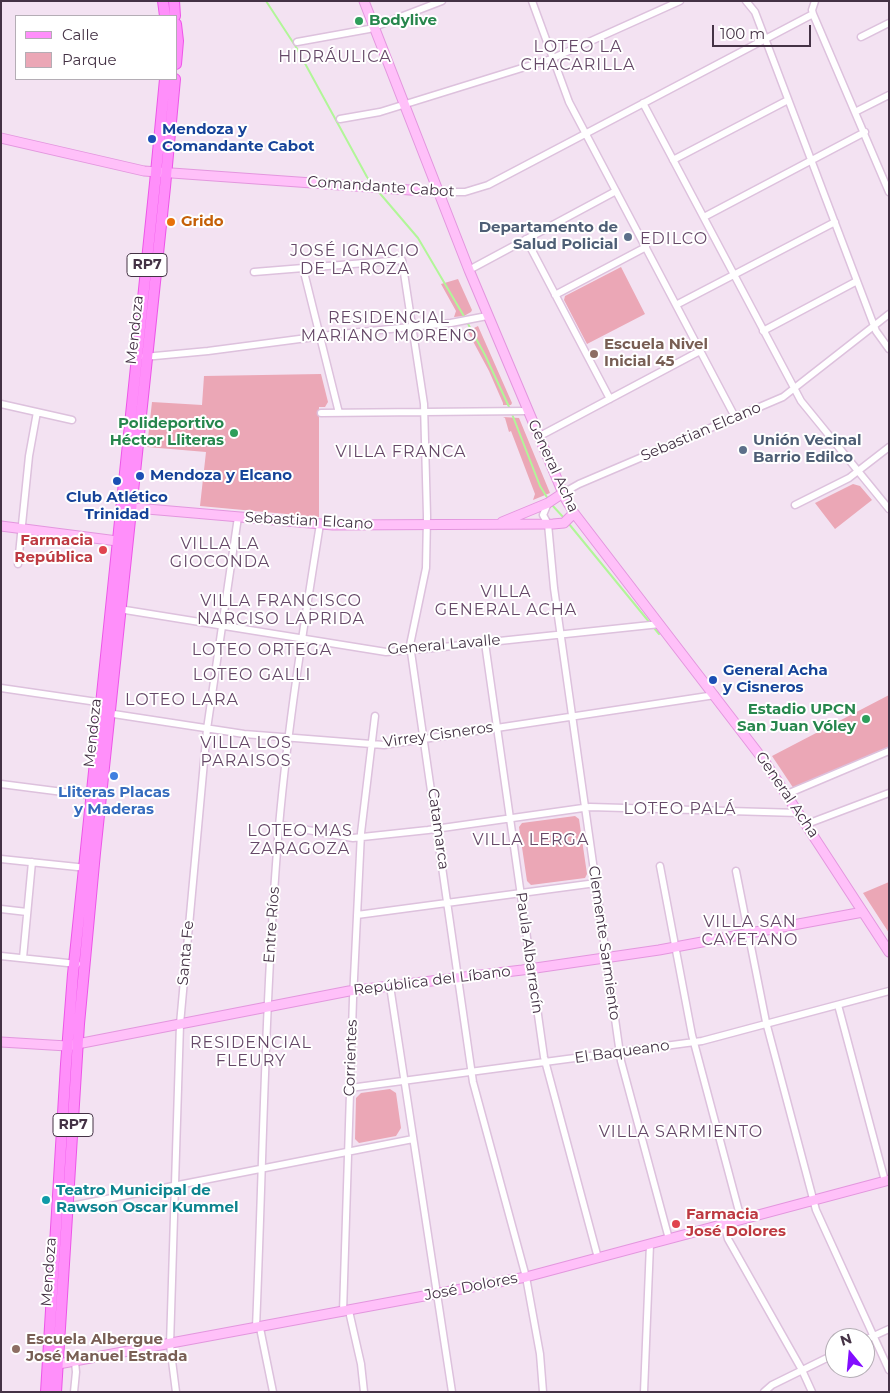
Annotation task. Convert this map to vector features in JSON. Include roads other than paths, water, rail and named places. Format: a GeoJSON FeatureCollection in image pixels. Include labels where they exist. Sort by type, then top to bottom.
{"type":"FeatureCollection","features":[{"type":"Feature","properties":{"kind":"main road"},"geometry":{"type":"LineString","coordinates":[[164,1],[165,15]]}},
{"type":"Feature","properties":{"kind":"main road"},"geometry":{"type":"LineString","coordinates":[[174,1],[175,15]]}},
{"type":"Feature","properties":{"kind":"main road","name":"General Acha"},"geometry":{"type":"LineString","coordinates":[[364,1],[487,316],[538,437],[574,513],[765,762],[889,952]]}},
{"type":"Feature","properties":{"kind":"main road","name":"Mendoza"},"geometry":{"type":"LineString","coordinates":[[162,172],[164,80]]}},
{"type":"Feature","properties":{"kind":"main road","name":"Mendoza"},"geometry":{"type":"LineString","coordinates":[[56,1392],[53,1365],[58,1192],[79,964],[126,507],[162,172],[175,80]]}},
{"type":"Feature","properties":{"kind":"main road","name":"Comandante Cabot"},"geometry":{"type":"LineString","coordinates":[[1,138],[144,171],[438,192]]}},
{"type":"Feature","properties":{"kind":"main road","name":"Sebastian Elcano"},"geometry":{"type":"LineString","coordinates":[[498,524],[548,503],[563,493]]}},
{"type":"Feature","properties":{"kind":"main road","name":"Sebastian Elcano"},"geometry":{"type":"LineString","coordinates":[[126,507],[320,524],[548,524],[564,523],[574,513]]}},
{"type":"Feature","properties":{"kind":"main road"},"geometry":{"type":"LineString","coordinates":[[1,526],[123,542]]}},
{"type":"Feature","properties":{"kind":"main road","name":"República del Líbano"},"geometry":{"type":"LineString","coordinates":[[1,1042],[73,1045],[354,990],[532,969],[606,958],[676,947],[863,912]]}},
{"type":"Feature","properties":{"kind":"main road","name":"Mendoza"},"geometry":{"type":"LineString","coordinates":[[46,1392],[53,1365],[68,1206],[73,1045]]}},
{"type":"Feature","properties":{"kind":"main road","name":"José Dolores"},"geometry":{"type":"LineString","coordinates":[[53,1365],[170,1345],[526,1277],[887,1180]]}},
{"type":"Feature","properties":{"kind":"street"},"geometry":{"type":"LineString","coordinates":[[297,42],[374,27],[442,1]]}},
{"type":"Feature","properties":{"kind":"street"},"geometry":{"type":"LineString","coordinates":[[532,1],[570,102],[735,418]]}},
{"type":"Feature","properties":{"kind":"street"},"geometry":{"type":"LineString","coordinates":[[340,119],[380,112],[553,58],[680,1]]}},
{"type":"Feature","properties":{"kind":"street"},"geometry":{"type":"LineString","coordinates":[[746,1],[755,12],[874,326],[889,349]]}},
{"type":"Feature","properties":{"kind":"street"},"geometry":{"type":"LineString","coordinates":[[815,1],[813,14],[889,192]]}},
{"type":"Feature","properties":{"kind":"street","name":"Comandante Cabot"},"geometry":{"type":"LineString","coordinates":[[438,192],[458,193],[482,188],[813,14]]}},
{"type":"Feature","properties":{"kind":"street"},"geometry":{"type":"LineString","coordinates":[[861,37],[889,23]]}},
{"type":"Feature","properties":{"kind":"street"},"geometry":{"type":"LineString","coordinates":[[855,112],[889,95]]}},
{"type":"Feature","properties":{"kind":"street"},"geometry":{"type":"LineString","coordinates":[[674,160],[788,100]]}},
{"type":"Feature","properties":{"kind":"street"},"geometry":{"type":"LineString","coordinates":[[643,103],[801,401],[889,509]]}},
{"type":"Feature","properties":{"kind":"street"},"geometry":{"type":"LineString","coordinates":[[704,217],[864,132]]}},
{"type":"Feature","properties":{"kind":"street"},"geometry":{"type":"LineString","coordinates":[[469,270],[616,191]]}},
{"type":"Feature","properties":{"kind":"street"},"geometry":{"type":"LineString","coordinates":[[676,305],[835,222]]}},
{"type":"Feature","properties":{"kind":"street"},"geometry":{"type":"LineString","coordinates":[[526,239],[610,399]]}},
{"type":"Feature","properties":{"kind":"street"},"geometry":{"type":"LineString","coordinates":[[555,295],[646,247]]}},
{"type":"Feature","properties":{"kind":"street","name":"Catamarca"},"geometry":{"type":"LineString","coordinates":[[303,268],[402,260],[424,412],[426,568],[410,645],[472,1072],[526,1277],[540,1354],[544,1392]]}},
{"type":"Feature","properties":{"kind":"street"},"geometry":{"type":"LineString","coordinates":[[254,272],[303,268],[339,413]]}},
{"type":"Feature","properties":{"kind":"street"},"geometry":{"type":"LineString","coordinates":[[763,331],[857,281]]}},
{"type":"Feature","properties":{"kind":"street","name":"Sebastian Elcano"},"geometry":{"type":"LineString","coordinates":[[563,493],[783,397],[889,314]]}},
{"type":"Feature","properties":{"kind":"street"},"geometry":{"type":"LineString","coordinates":[[142,357],[451,324],[487,316]]}},
{"type":"Feature","properties":{"kind":"street"},"geometry":{"type":"LineString","coordinates":[[538,437],[700,351]]}},
{"type":"Feature","properties":{"kind":"street"},"geometry":{"type":"LineString","coordinates":[[1,404],[72,420]]}},
{"type":"Feature","properties":{"kind":"street"},"geometry":{"type":"LineString","coordinates":[[322,413],[527,411]]}},
{"type":"Feature","properties":{"kind":"street"},"geometry":{"type":"LineString","coordinates":[[18,564],[29,456],[37,412]]}},
{"type":"Feature","properties":{"kind":"street"},"geometry":{"type":"LineString","coordinates":[[794,505],[849,478],[889,446]]}},
{"type":"Feature","properties":{"kind":"street","name":"Clemente Sarmiento"},"geometry":{"type":"LineString","coordinates":[[548,503],[543,515],[548,524],[550,559],[620,1052],[669,1239]]}},
{"type":"Feature","properties":{"kind":"street","name":"Santa Fe"},"geometry":{"type":"LineString","coordinates":[[176,1392],[170,1345],[180,1024],[207,729],[238,517]]}},
{"type":"Feature","properties":{"kind":"street","name":"Entre Ríos"},"geometry":{"type":"LineString","coordinates":[[273,1392],[258,1328],[267,1007],[279,825],[302,638],[320,524]]}},
{"type":"Feature","properties":{"kind":"street","name":"General Lavalle"},"geometry":{"type":"LineString","coordinates":[[116,608],[386,652],[660,624]]}},
{"type":"Feature","properties":{"kind":"street","name":"Paula Albarracín"},"geometry":{"type":"LineString","coordinates":[[485,642],[545,1062],[598,1258]]}},
{"type":"Feature","properties":{"kind":"street","name":"Virrey Cisneros"},"geometry":{"type":"LineString","coordinates":[[1,688],[207,729],[244,734],[371,744],[424,739],[715,695]]}},
{"type":"Feature","properties":{"kind":"street","name":"Corrientes"},"geometry":{"type":"LineString","coordinates":[[364,1392],[361,1364],[346,1311],[348,1151],[360,838],[375,716]]}},
{"type":"Feature","properties":{"kind":"street"},"geometry":{"type":"LineString","coordinates":[[787,794],[889,751]]}},
{"type":"Feature","properties":{"kind":"street"},"geometry":{"type":"LineString","coordinates":[[1,784],[96,797]]}},
{"type":"Feature","properties":{"kind":"street"},"geometry":{"type":"LineString","coordinates":[[807,824],[889,793]]}},
{"type":"Feature","properties":{"kind":"street"},"geometry":{"type":"LineString","coordinates":[[279,825],[360,838],[438,829],[585,807],[799,813]]}},
{"type":"Feature","properties":{"kind":"street"},"geometry":{"type":"LineString","coordinates":[[1,859],[89,868]]}},
{"type":"Feature","properties":{"kind":"street"},"geometry":{"type":"LineString","coordinates":[[23,958],[32,862]]}},
{"type":"Feature","properties":{"kind":"street"},"geometry":{"type":"LineString","coordinates":[[660,866],[694,1042],[741,1219]]}},
{"type":"Feature","properties":{"kind":"street"},"geometry":{"type":"LineString","coordinates":[[736,871],[766,1024],[813,1200],[868,1328]]}},
{"type":"Feature","properties":{"kind":"street"},"geometry":{"type":"LineString","coordinates":[[357,915],[596,883]]}},
{"type":"Feature","properties":{"kind":"street"},"geometry":{"type":"LineString","coordinates":[[1,909],[27,912]]}},
{"type":"Feature","properties":{"kind":"street"},"geometry":{"type":"LineString","coordinates":[[1,956],[79,964]]}},
{"type":"Feature","properties":{"kind":"street"},"geometry":{"type":"LineString","coordinates":[[390,986],[452,1392]]}},
{"type":"Feature","properties":{"kind":"street","name":"El Baqueano"},"geometry":{"type":"LineString","coordinates":[[350,1088],[694,1042],[889,991]]}},
{"type":"Feature","properties":{"kind":"street"},"geometry":{"type":"LineString","coordinates":[[838,1005],[887,1180]]}},
{"type":"Feature","properties":{"kind":"street"},"geometry":{"type":"LineString","coordinates":[[57,1213],[68,1206],[413,1139]]}},
{"type":"Feature","properties":{"kind":"street"},"geometry":{"type":"LineString","coordinates":[[58,1192],[68,1206]]}},
{"type":"Feature","properties":{"kind":"street"},"geometry":{"type":"LineString","coordinates":[[724,1224],[728,1239],[802,1370],[812,1392]]}},
{"type":"Feature","properties":{"kind":"street"},"geometry":{"type":"LineString","coordinates":[[644,1392],[650,1244]]}},
{"type":"Feature","properties":{"kind":"street"},"geometry":{"type":"LineString","coordinates":[[875,1335],[889,1329]]}},
{"type":"Feature","properties":{"kind":"street"},"geometry":{"type":"LineString","coordinates":[[875,1342],[889,1370]]}},
{"type":"Feature","properties":{"kind":"street"},"geometry":{"type":"LineString","coordinates":[[764,1392],[772,1385],[825,1359]]}},
{"type":"Feature","properties":{"kind":"street"},"geometry":{"type":"LineString","coordinates":[[74,1392],[75,1362]]}},
{"type":"Feature","properties":{"kind":"waterway"},"geometry":{"type":"LineString","coordinates":[[266,1],[296,47],[373,185]]}},
{"type":"Feature","properties":{"kind":"waterway"},"geometry":{"type":"LineString","coordinates":[[377,190],[418,238],[465,318]]}},
{"type":"Feature","properties":{"kind":"waterway"},"geometry":{"type":"LineString","coordinates":[[467,322],[485,355],[510,409]]}},
{"type":"Feature","properties":{"kind":"waterway"},"geometry":{"type":"LineString","coordinates":[[512,414],[540,486],[548,499]]}},
{"type":"Feature","properties":{"kind":"waterway"},"geometry":{"type":"LineString","coordinates":[[552,505],[564,518]]}},
{"type":"Feature","properties":{"kind":"waterway"},"geometry":{"type":"LineString","coordinates":[[569,524],[659,634]]}},
{"type":"Feature","properties":{"kind":"place","name":"Bodylive"},"geometry":{"type":"Point","coordinates":[359,21]}},
{"type":"Feature","properties":{"kind":"place","name":"Mendoza y Comandante Cabot"},"geometry":{"type":"Point","coordinates":[152,139]}},
{"type":"Feature","properties":{"kind":"place","name":"Grido"},"geometry":{"type":"Point","coordinates":[171,222]}},
{"type":"Feature","properties":{"kind":"place","name":"Departamento de Salud Policial"},"geometry":{"type":"Point","coordinates":[628,237]}},
{"type":"Feature","properties":{"kind":"place","name":"Escuela Nivel Inicial 45"},"geometry":{"type":"Point","coordinates":[594,354]}},
{"type":"Feature","properties":{"kind":"place","name":"Polideportivo Héctor Lliteras"},"geometry":{"type":"Point","coordinates":[234,433]}},
{"type":"Feature","properties":{"kind":"place","name":"Unión Vecinal Barrio Edilco"},"geometry":{"type":"Point","coordinates":[743,450]}},
{"type":"Feature","properties":{"kind":"place","name":"Mendoza y Elcano"},"geometry":{"type":"Point","coordinates":[140,476]}},
{"type":"Feature","properties":{"kind":"place","name":"Club Atlético Trinidad"},"geometry":{"type":"Point","coordinates":[117,481]}},
{"type":"Feature","properties":{"kind":"place","name":"Farmacia República"},"geometry":{"type":"Point","coordinates":[103,550]}},
{"type":"Feature","properties":{"kind":"place","name":"General Acha y Cisneros"},"geometry":{"type":"Point","coordinates":[713,680]}},
{"type":"Feature","properties":{"kind":"place","name":"Estadio UPCN San Juan Vóley"},"geometry":{"type":"Point","coordinates":[866,719]}},
{"type":"Feature","properties":{"kind":"place","name":"Lliteras Placas y Maderas"},"geometry":{"type":"Point","coordinates":[114,776]}},
{"type":"Feature","properties":{"kind":"place","name":"Teatro Municipal de Rawson Oscar Kummel"},"geometry":{"type":"Point","coordinates":[46,1200]}},
{"type":"Feature","properties":{"kind":"place","name":"Farmacia José Dolores"},"geometry":{"type":"Point","coordinates":[676,1224]}},
{"type":"Feature","properties":{"kind":"place","name":"Escuela Albergue José Manuel Estrada"},"geometry":{"type":"Point","coordinates":[16,1349]}},
{"type":"Feature","properties":{"kind":"district","name":"LOTEO LA CHACARILLA"},"geometry":{"type":"Point","coordinates":[578,56]}},
{"type":"Feature","properties":{"kind":"district","name":"HIDRÁULICA"},"geometry":{"type":"Point","coordinates":[335,57]}},
{"type":"Feature","properties":{"kind":"district","name":"EDILCO"},"geometry":{"type":"Point","coordinates":[674,239]}},
{"type":"Feature","properties":{"kind":"district","name":"JOSÉ IGNACIO DE LA ROZA"},"geometry":{"type":"Point","coordinates":[355,260]}},
{"type":"Feature","properties":{"kind":"district","name":"RESIDENCIAL MARIANO MORENO"},"geometry":{"type":"Point","coordinates":[389,327]}},
{"type":"Feature","properties":{"kind":"district","name":"VILLA FRANCA"},"geometry":{"type":"Point","coordinates":[401,452]}},
{"type":"Feature","properties":{"kind":"district","name":"VILLA LA GIOCONDA"},"geometry":{"type":"Point","coordinates":[220,553]}},
{"type":"Feature","properties":{"kind":"district","name":"VILLA GENERAL ACHA"},"geometry":{"type":"Point","coordinates":[506,601]}},
{"type":"Feature","properties":{"kind":"district","name":"VILLA FRANCISCO NARCISO LAPRIDA"},"geometry":{"type":"Point","coordinates":[281,610]}},
{"type":"Feature","properties":{"kind":"district","name":"LOTEO ORTEGA"},"geometry":{"type":"Point","coordinates":[262,650]}},
{"type":"Feature","properties":{"kind":"district","name":"LOTEO GALLI"},"geometry":{"type":"Point","coordinates":[252,675]}},
{"type":"Feature","properties":{"kind":"district","name":"LOTEO LARA"},"geometry":{"type":"Point","coordinates":[182,700]}},
{"type":"Feature","properties":{"kind":"district","name":"VILLA LOS PARAISOS"},"geometry":{"type":"Point","coordinates":[246,752]}},
{"type":"Feature","properties":{"kind":"district","name":"LOTEO PALÁ"},"geometry":{"type":"Point","coordinates":[680,809]}},
{"type":"Feature","properties":{"kind":"district","name":"LOTEO MAS ZARAGOZA"},"geometry":{"type":"Point","coordinates":[300,840]}},
{"type":"Feature","properties":{"kind":"district","name":"VILLA LERGA"},"geometry":{"type":"Point","coordinates":[531,840]}},
{"type":"Feature","properties":{"kind":"district","name":"VILLA SAN CAYETANO"},"geometry":{"type":"Point","coordinates":[750,931]}},
{"type":"Feature","properties":{"kind":"district","name":"RESIDENCIAL FLEURY"},"geometry":{"type":"Point","coordinates":[251,1052]}},
{"type":"Feature","properties":{"kind":"district","name":"VILLA SARMIENTO"},"geometry":{"type":"Point","coordinates":[681,1132]}}]}
